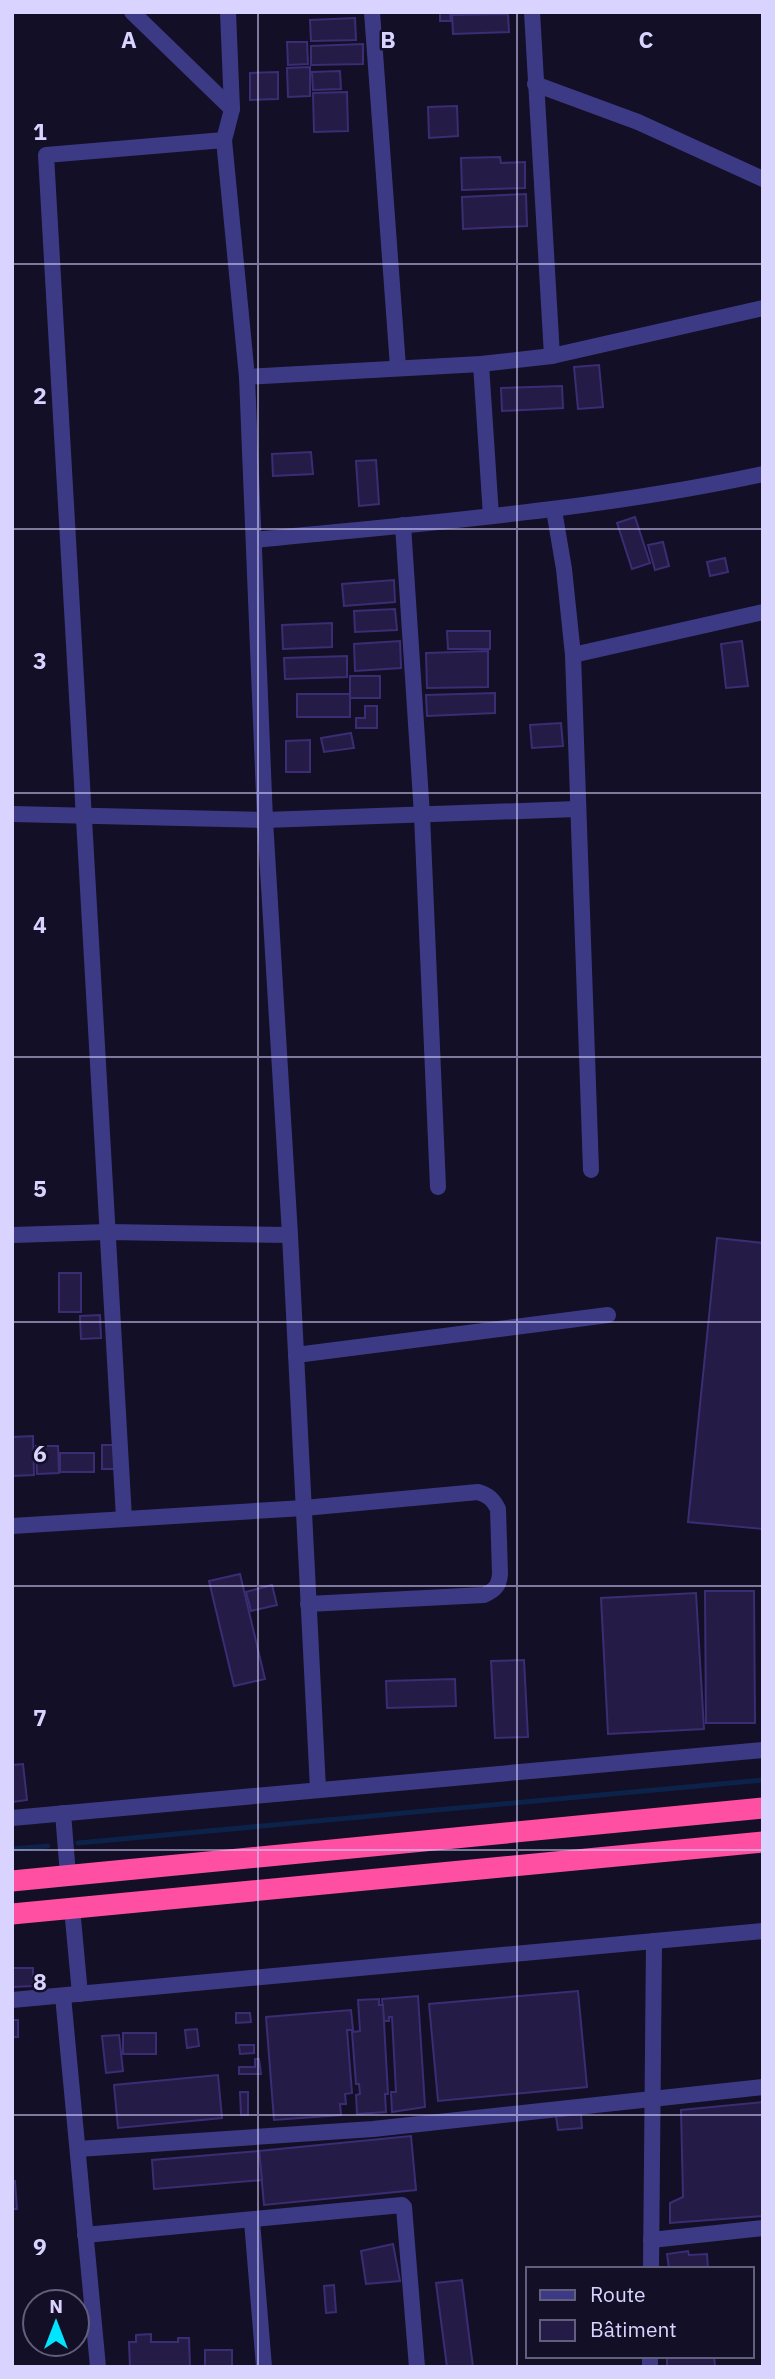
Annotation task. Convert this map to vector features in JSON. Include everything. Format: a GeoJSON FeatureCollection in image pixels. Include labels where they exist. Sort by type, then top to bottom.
{"type":"FeatureCollection","features":[{"type":"Feature","properties":{"kind":"highway"},"geometry":{"type":"LineString","coordinates":[[12,1881],[763,1808]]}},
{"type":"Feature","properties":{"kind":"highway"},"geometry":{"type":"LineString","coordinates":[[12,1914],[763,1842]]}},
{"type":"Feature","properties":{"kind":"street"},"geometry":{"type":"LineString","coordinates":[[132,12],[232,109]]}},
{"type":"Feature","properties":{"kind":"street"},"geometry":{"type":"LineString","coordinates":[[228,12],[232,109],[224,140],[247,377],[265,820],[290,1235],[318,1789]]}},
{"type":"Feature","properties":{"kind":"street"},"geometry":{"type":"LineString","coordinates":[[372,12],[398,367]]}},
{"type":"Feature","properties":{"kind":"street"},"geometry":{"type":"LineString","coordinates":[[531,12],[552,356]]}},
{"type":"Feature","properties":{"kind":"street"},"geometry":{"type":"LineString","coordinates":[[535,85],[638,122],[763,180]]}},
{"type":"Feature","properties":{"kind":"street"},"geometry":{"type":"LineString","coordinates":[[124,1518],[46,155],[224,140]]}},
{"type":"Feature","properties":{"kind":"street"},"geometry":{"type":"LineString","coordinates":[[247,377],[481,364],[552,356],[763,308]]}},
{"type":"Feature","properties":{"kind":"street"},"geometry":{"type":"LineString","coordinates":[[481,364],[491,516]]}},
{"type":"Feature","properties":{"kind":"street"},"geometry":{"type":"LineString","coordinates":[[255,541],[554,510],[714,485],[763,474]]}},
{"type":"Feature","properties":{"kind":"street"},"geometry":{"type":"LineString","coordinates":[[554,510],[565,569],[573,655],[591,1170]]}},
{"type":"Feature","properties":{"kind":"street"},"geometry":{"type":"LineString","coordinates":[[403,525],[422,815],[439,1187]]}},
{"type":"Feature","properties":{"kind":"street"},"geometry":{"type":"LineString","coordinates":[[573,655],[763,612]]}},
{"type":"Feature","properties":{"kind":"street"},"geometry":{"type":"LineString","coordinates":[[12,814],[265,820],[577,808]]}},
{"type":"Feature","properties":{"kind":"street"},"geometry":{"type":"LineString","coordinates":[[12,1235],[108,1232],[290,1235]]}},
{"type":"Feature","properties":{"kind":"street"},"geometry":{"type":"LineString","coordinates":[[296,1355],[608,1315]]}},
{"type":"Feature","properties":{"kind":"street"},"geometry":{"type":"LineString","coordinates":[[12,1526],[304,1508],[478,1492],[494,1500],[498,1509],[500,1574],[495,1590],[484,1595],[309,1604]]}},
{"type":"Feature","properties":{"kind":"street"},"geometry":{"type":"LineString","coordinates":[[12,1818],[763,1749]]}},
{"type":"Feature","properties":{"kind":"street"},"geometry":{"type":"LineString","coordinates":[[64,1813],[68,1875]]}},
{"type":"Feature","properties":{"kind":"street"},"geometry":{"type":"LineString","coordinates":[[72,1908],[72,1995],[78,2149],[98,2367]]}},
{"type":"Feature","properties":{"kind":"street"},"geometry":{"type":"LineString","coordinates":[[12,2000],[763,1931]]}},
{"type":"Feature","properties":{"kind":"street"},"geometry":{"type":"LineString","coordinates":[[651,2267],[654,1941]]}},
{"type":"Feature","properties":{"kind":"street"},"geometry":{"type":"LineString","coordinates":[[78,2149],[373,2129],[763,2087]]}},
{"type":"Feature","properties":{"kind":"street"},"geometry":{"type":"LineString","coordinates":[[85,2235],[251,2221],[397,2204],[404,2207],[417,2367]]}},
{"type":"Feature","properties":{"kind":"street"},"geometry":{"type":"LineString","coordinates":[[251,2221],[264,2367]]}},
{"type":"Feature","properties":{"kind":"street"},"geometry":{"type":"LineString","coordinates":[[651,2240],[763,2228]]}},
{"type":"Feature","properties":{"kind":"building"},"geometry":{"type":"Polygon","coordinates":[[[440,12],[450,12],[451,21],[440,21],[440,12]]]}},
{"type":"Feature","properties":{"kind":"building"},"geometry":{"type":"Polygon","coordinates":[[[508,14],[509,32],[453,34],[452,15],[508,14]]]}},
{"type":"Feature","properties":{"kind":"building"},"geometry":{"type":"Polygon","coordinates":[[[355,18],[356,40],[311,41],[310,20],[355,18]]]}},
{"type":"Feature","properties":{"kind":"building"},"geometry":{"type":"Polygon","coordinates":[[[287,42],[307,42],[308,64],[288,65],[287,42]]]}},
{"type":"Feature","properties":{"kind":"building"},"geometry":{"type":"Polygon","coordinates":[[[363,44],[363,64],[311,65],[311,46],[363,44]]]}},
{"type":"Feature","properties":{"kind":"building"},"geometry":{"type":"Polygon","coordinates":[[[310,67],[310,96],[288,97],[287,68],[310,67]]]}},
{"type":"Feature","properties":{"kind":"building"},"geometry":{"type":"Polygon","coordinates":[[[340,71],[341,89],[313,90],[312,72],[340,71]]]}},
{"type":"Feature","properties":{"kind":"building"},"geometry":{"type":"Polygon","coordinates":[[[278,72],[278,99],[250,100],[250,73],[278,72]]]}},
{"type":"Feature","properties":{"kind":"building"},"geometry":{"type":"Polygon","coordinates":[[[347,92],[348,131],[314,132],[313,93],[347,92]]]}},
{"type":"Feature","properties":{"kind":"building"},"geometry":{"type":"Polygon","coordinates":[[[457,106],[458,136],[429,138],[428,107],[457,106]]]}},
{"type":"Feature","properties":{"kind":"building"},"geometry":{"type":"Polygon","coordinates":[[[500,157],[501,163],[525,162],[525,188],[462,190],[461,158],[500,157]]]}},
{"type":"Feature","properties":{"kind":"building"},"geometry":{"type":"Polygon","coordinates":[[[526,194],[527,226],[463,229],[462,197],[526,194]]]}},
{"type":"Feature","properties":{"kind":"building"},"geometry":{"type":"Polygon","coordinates":[[[599,365],[603,407],[578,409],[574,367],[599,365]]]}},
{"type":"Feature","properties":{"kind":"building"},"geometry":{"type":"Polygon","coordinates":[[[562,386],[563,408],[502,411],[501,388],[562,386]]]}},
{"type":"Feature","properties":{"kind":"building"},"geometry":{"type":"Polygon","coordinates":[[[311,452],[313,474],[273,476],[272,454],[311,452]]]}},
{"type":"Feature","properties":{"kind":"building"},"geometry":{"type":"Polygon","coordinates":[[[376,460],[379,504],[359,506],[356,461],[376,460]]]}},
{"type":"Feature","properties":{"kind":"building"},"geometry":{"type":"Polygon","coordinates":[[[635,517],[650,563],[632,569],[617,523],[635,517]]]}},
{"type":"Feature","properties":{"kind":"building"},"geometry":{"type":"Polygon","coordinates":[[[663,542],[669,566],[655,570],[648,545],[663,542]]]}},
{"type":"Feature","properties":{"kind":"building"},"geometry":{"type":"Polygon","coordinates":[[[725,558],[728,572],[710,576],[707,562],[725,558]]]}},
{"type":"Feature","properties":{"kind":"building"},"geometry":{"type":"Polygon","coordinates":[[[394,580],[395,602],[344,606],[342,584],[394,580]]]}},
{"type":"Feature","properties":{"kind":"building"},"geometry":{"type":"Polygon","coordinates":[[[395,609],[397,630],[355,632],[354,611],[395,609]]]}},
{"type":"Feature","properties":{"kind":"building"},"geometry":{"type":"Polygon","coordinates":[[[332,623],[332,647],[283,649],[282,625],[332,623]]]}},
{"type":"Feature","properties":{"kind":"building"},"geometry":{"type":"Polygon","coordinates":[[[447,631],[490,631],[490,649],[448,649],[447,631]]]}},
{"type":"Feature","properties":{"kind":"building"},"geometry":{"type":"Polygon","coordinates":[[[400,641],[401,668],[355,671],[354,644],[400,641]]]}},
{"type":"Feature","properties":{"kind":"building"},"geometry":{"type":"Polygon","coordinates":[[[742,641],[748,686],[726,688],[721,644],[742,641]]]}},
{"type":"Feature","properties":{"kind":"building"},"geometry":{"type":"Polygon","coordinates":[[[488,651],[488,687],[427,688],[426,653],[488,651]]]}},
{"type":"Feature","properties":{"kind":"building"},"geometry":{"type":"Polygon","coordinates":[[[347,656],[347,677],[285,679],[284,658],[347,656]]]}},
{"type":"Feature","properties":{"kind":"building"},"geometry":{"type":"Polygon","coordinates":[[[350,676],[380,676],[380,698],[350,698],[350,676]]]}},
{"type":"Feature","properties":{"kind":"building"},"geometry":{"type":"Polygon","coordinates":[[[495,693],[495,713],[427,716],[426,695],[495,693]]]}},
{"type":"Feature","properties":{"kind":"building"},"geometry":{"type":"Polygon","coordinates":[[[297,694],[350,694],[350,717],[297,717],[297,694]]]}},
{"type":"Feature","properties":{"kind":"building"},"geometry":{"type":"Polygon","coordinates":[[[365,706],[377,706],[377,728],[356,728],[356,718],[365,718],[365,706]]]}},
{"type":"Feature","properties":{"kind":"building"},"geometry":{"type":"Polygon","coordinates":[[[561,723],[563,746],[532,748],[530,725],[561,723]]]}},
{"type":"Feature","properties":{"kind":"building"},"geometry":{"type":"Polygon","coordinates":[[[351,733],[354,748],[324,752],[321,738],[351,733]]]}},
{"type":"Feature","properties":{"kind":"building"},"geometry":{"type":"Polygon","coordinates":[[[310,740],[310,772],[286,772],[286,741],[310,740]]]}},
{"type":"Feature","properties":{"kind":"building"},"geometry":{"type":"Polygon","coordinates":[[[717,1238],[763,1243],[763,1529],[688,1522],[717,1238]]]}},
{"type":"Feature","properties":{"kind":"building"},"geometry":{"type":"Polygon","coordinates":[[[59,1273],[81,1273],[81,1312],[59,1312],[59,1273]]]}},
{"type":"Feature","properties":{"kind":"building"},"geometry":{"type":"Polygon","coordinates":[[[100,1315],[101,1338],[81,1339],[80,1316],[100,1315]]]}},
{"type":"Feature","properties":{"kind":"building"},"geometry":{"type":"Polygon","coordinates":[[[33,1436],[34,1475],[12,1476],[12,1437],[33,1436]]]}},
{"type":"Feature","properties":{"kind":"building"},"geometry":{"type":"Polygon","coordinates":[[[102,1445],[122,1445],[122,1469],[102,1469],[102,1445]]]}},
{"type":"Feature","properties":{"kind":"building"},"geometry":{"type":"Polygon","coordinates":[[[36,1446],[58,1446],[59,1473],[37,1474],[36,1446]]]}},
{"type":"Feature","properties":{"kind":"building"},"geometry":{"type":"Polygon","coordinates":[[[60,1453],[94,1453],[94,1472],[60,1472],[60,1453]]]}},
{"type":"Feature","properties":{"kind":"building"},"geometry":{"type":"Polygon","coordinates":[[[240,1574],[265,1679],[234,1686],[209,1581],[240,1574]]]}},
{"type":"Feature","properties":{"kind":"building"},"geometry":{"type":"Polygon","coordinates":[[[272,1585],[277,1605],[251,1611],[246,1592],[272,1585]]]}},
{"type":"Feature","properties":{"kind":"building"},"geometry":{"type":"Polygon","coordinates":[[[705,1591],[754,1591],[755,1723],[706,1723],[705,1591]]]}},
{"type":"Feature","properties":{"kind":"building"},"geometry":{"type":"Polygon","coordinates":[[[696,1593],[704,1729],[608,1734],[601,1598],[696,1593]]]}},
{"type":"Feature","properties":{"kind":"building"},"geometry":{"type":"Polygon","coordinates":[[[524,1660],[528,1737],[495,1738],[491,1661],[524,1660]]]}},
{"type":"Feature","properties":{"kind":"building"},"geometry":{"type":"Polygon","coordinates":[[[455,1679],[456,1706],[387,1708],[386,1681],[455,1679]]]}},
{"type":"Feature","properties":{"kind":"building"},"geometry":{"type":"Polygon","coordinates":[[[23,1764],[27,1800],[12,1802],[12,1765],[23,1764]]]}},
{"type":"Feature","properties":{"kind":"building"},"geometry":{"type":"Polygon","coordinates":[[[12,1968],[33,1968],[33,1986],[12,1987],[12,1968]]]}},
{"type":"Feature","properties":{"kind":"building"},"geometry":{"type":"Polygon","coordinates":[[[578,1991],[587,2087],[438,2101],[429,2004],[578,1991]]]}},
{"type":"Feature","properties":{"kind":"building"},"geometry":{"type":"Polygon","coordinates":[[[418,1996],[425,2107],[392,2112],[391,2092],[396,2092],[392,2017],[389,2017],[389,2021],[384,2021],[382,1999],[418,1996]]]}},
{"type":"Feature","properties":{"kind":"building"},"geometry":{"type":"Polygon","coordinates":[[[379,1999],[379,2005],[383,2005],[388,2094],[385,2094],[386,2112],[357,2114],[356,2095],[360,2094],[359,2084],[356,2084],[352,2032],[360,2031],[358,2000],[379,1999]]]}},
{"type":"Feature","properties":{"kind":"building"},"geometry":{"type":"Polygon","coordinates":[[[351,2010],[353,2030],[347,2030],[352,2093],[345,2094],[346,2104],[340,2104],[341,2115],[274,2120],[266,2017],[351,2010]]]}},
{"type":"Feature","properties":{"kind":"building"},"geometry":{"type":"Polygon","coordinates":[[[236,2013],[250,2013],[251,2022],[236,2023],[236,2013]]]}},
{"type":"Feature","properties":{"kind":"building"},"geometry":{"type":"Polygon","coordinates":[[[12,2020],[18,2020],[18,2037],[12,2037],[12,2020]]]}},
{"type":"Feature","properties":{"kind":"building"},"geometry":{"type":"Polygon","coordinates":[[[197,2029],[199,2046],[187,2048],[185,2030],[197,2029]]]}},
{"type":"Feature","properties":{"kind":"building"},"geometry":{"type":"Polygon","coordinates":[[[123,2033],[156,2033],[156,2054],[123,2054],[123,2033]]]}},
{"type":"Feature","properties":{"kind":"building"},"geometry":{"type":"Polygon","coordinates":[[[119,2035],[123,2071],[106,2073],[102,2036],[119,2035]]]}},
{"type":"Feature","properties":{"kind":"building"},"geometry":{"type":"Polygon","coordinates":[[[239,2045],[254,2045],[254,2053],[240,2054],[239,2045]]]}},
{"type":"Feature","properties":{"kind":"building"},"geometry":{"type":"Polygon","coordinates":[[[255,2059],[259,2059],[261,2074],[239,2074],[239,2067],[255,2067],[255,2059]]]}},
{"type":"Feature","properties":{"kind":"building"},"geometry":{"type":"Polygon","coordinates":[[[218,2075],[222,2118],[118,2128],[114,2085],[218,2075]]]}},
{"type":"Feature","properties":{"kind":"building"},"geometry":{"type":"Polygon","coordinates":[[[240,2092],[248,2092],[248,2115],[241,2115],[240,2092]]]}},
{"type":"Feature","properties":{"kind":"building"},"geometry":{"type":"Polygon","coordinates":[[[763,2102],[763,2216],[670,2223],[670,2203],[683,2197],[681,2110],[763,2102]]]}},
{"type":"Feature","properties":{"kind":"building"},"geometry":{"type":"Polygon","coordinates":[[[581,2114],[582,2128],[558,2130],[556,2116],[581,2114]]]}},
{"type":"Feature","properties":{"kind":"building"},"geometry":{"type":"Polygon","coordinates":[[[411,2136],[416,2190],[264,2205],[259,2151],[411,2136]]]}},
{"type":"Feature","properties":{"kind":"building"},"geometry":{"type":"Polygon","coordinates":[[[259,2151],[262,2180],[154,2189],[152,2160],[259,2151]]]}},
{"type":"Feature","properties":{"kind":"building"},"geometry":{"type":"Polygon","coordinates":[[[12,2181],[15,2181],[17,2209],[12,2209],[12,2181]]]}},
{"type":"Feature","properties":{"kind":"building"},"geometry":{"type":"Polygon","coordinates":[[[393,2244],[400,2281],[366,2284],[361,2251],[393,2244]]]}},
{"type":"Feature","properties":{"kind":"building"},"geometry":{"type":"Polygon","coordinates":[[[688,2251],[689,2255],[707,2254],[708,2267],[669,2267],[667,2254],[688,2251]]]}},
{"type":"Feature","properties":{"kind":"building"},"geometry":{"type":"Polygon","coordinates":[[[462,2280],[473,2367],[447,2367],[436,2283],[462,2280]]]}},
{"type":"Feature","properties":{"kind":"building"},"geometry":{"type":"Polygon","coordinates":[[[334,2285],[336,2312],[326,2313],[324,2286],[334,2285]]]}},
{"type":"Feature","properties":{"kind":"building"},"geometry":{"type":"Polygon","coordinates":[[[151,2334],[151,2342],[178,2342],[178,2338],[189,2338],[190,2367],[130,2367],[129,2342],[136,2342],[136,2335],[151,2334]]]}},
{"type":"Feature","properties":{"kind":"building"},"geometry":{"type":"Polygon","coordinates":[[[205,2350],[232,2350],[232,2367],[205,2367],[205,2350]]]}},
{"type":"Feature","properties":{"kind":"building"},"geometry":{"type":"Polygon","coordinates":[[[667,2358],[714,2358],[715,2366],[667,2367],[667,2358]]]}},
{"type":"Feature","properties":{"kind":"waterway"},"geometry":{"type":"LineString","coordinates":[[78,1843],[763,1780]]}},
{"type":"Feature","properties":{"kind":"waterway"},"geometry":{"type":"LineString","coordinates":[[12,1849],[48,1846]]}}]}
